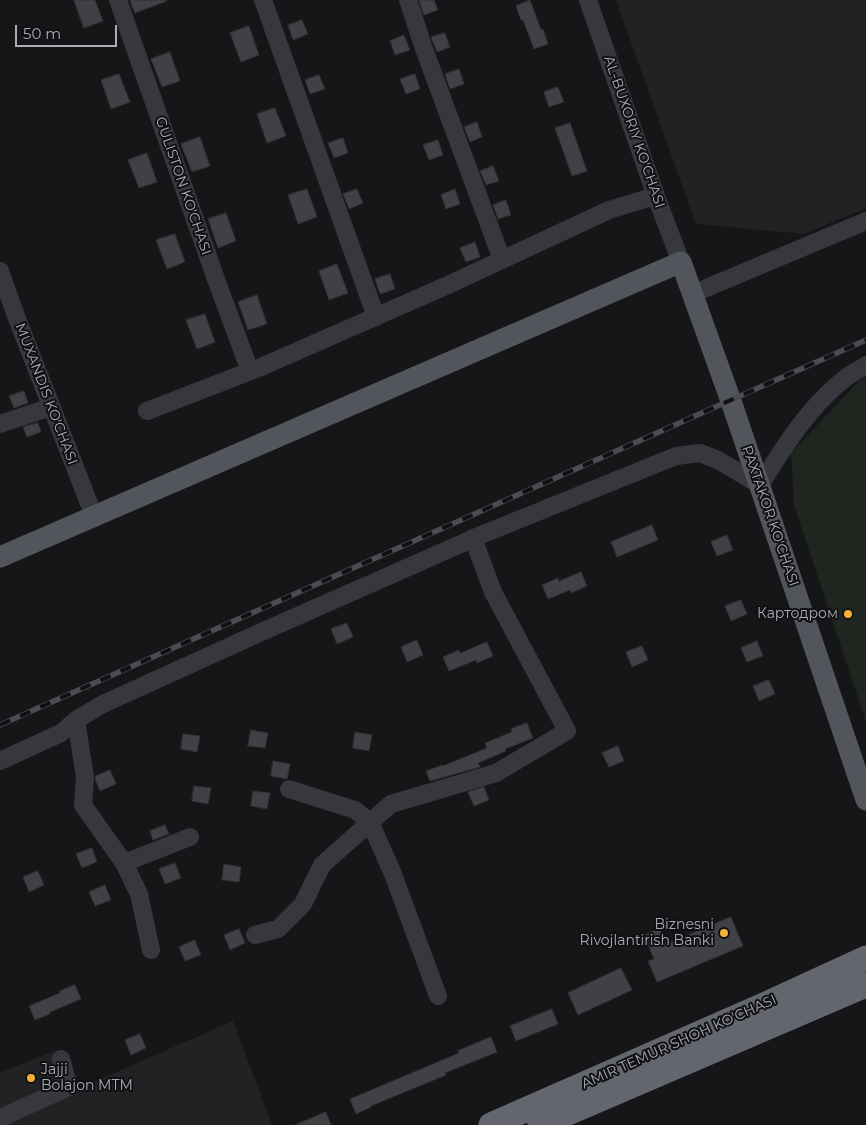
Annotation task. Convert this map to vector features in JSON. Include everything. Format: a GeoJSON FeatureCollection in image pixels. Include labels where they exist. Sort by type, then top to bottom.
{"type":"FeatureCollection","features":[{"type":"Feature","properties":{"kind":"highway","name":"AMIR TEMUR SHOH KO'CHASI"},"geometry":{"type":"LineString","coordinates":[[491,1125],[866,958]]}},
{"type":"Feature","properties":{"kind":"highway","name":"AMIR TEMUR SHOH KO'CHASI"},"geometry":{"type":"LineString","coordinates":[[540,1125],[866,985]]}},
{"type":"Feature","properties":{"kind":"main road","name":"PAXTAKOR KO'CHASI"},"geometry":{"type":"LineString","coordinates":[[681,262],[731,400],[866,800]]}},
{"type":"Feature","properties":{"kind":"main road"},"geometry":{"type":"LineString","coordinates":[[0,557],[681,262]]}},
{"type":"Feature","properties":{"kind":"street","name":"GULISTON KO'CHASI"},"geometry":{"type":"LineString","coordinates":[[118,0],[250,371]]}},
{"type":"Feature","properties":{"kind":"street"},"geometry":{"type":"LineString","coordinates":[[263,0],[376,317]]}},
{"type":"Feature","properties":{"kind":"street"},"geometry":{"type":"LineString","coordinates":[[408,0],[423,46],[502,260]]}},
{"type":"Feature","properties":{"kind":"street","name":"AL-BUXORIY KO'CHASI"},"geometry":{"type":"LineString","coordinates":[[588,0],[681,262]]}},
{"type":"Feature","properties":{"kind":"street"},"geometry":{"type":"LineString","coordinates":[[147,410],[250,371],[376,317],[609,210],[656,196]]}},
{"type":"Feature","properties":{"kind":"street"},"geometry":{"type":"LineString","coordinates":[[692,294],[866,221]]}},
{"type":"Feature","properties":{"kind":"street","name":"MUXANDIS KO'CHASI"},"geometry":{"type":"LineString","coordinates":[[0,271],[94,516]]}},
{"type":"Feature","properties":{"kind":"street"},"geometry":{"type":"LineString","coordinates":[[0,761],[61,733],[76,720],[112,700],[257,634],[474,538],[676,456],[700,453],[718,460],[760,485],[801,423],[844,380],[866,365]]}},
{"type":"Feature","properties":{"kind":"street"},"geometry":{"type":"LineString","coordinates":[[0,424],[51,407]]}},
{"type":"Feature","properties":{"kind":"street"},"geometry":{"type":"LineString","coordinates":[[255,935],[278,929],[303,904],[322,865],[391,804],[496,773],[567,731],[492,592],[474,538]]}},
{"type":"Feature","properties":{"kind":"street"},"geometry":{"type":"LineString","coordinates":[[76,720],[85,777],[83,805],[124,863],[139,894],[151,950]]}},
{"type":"Feature","properties":{"kind":"street"},"geometry":{"type":"LineString","coordinates":[[289,789],[355,810],[370,822],[393,874],[438,996]]}},
{"type":"Feature","properties":{"kind":"street"},"geometry":{"type":"LineString","coordinates":[[124,863],[190,837]]}},
{"type":"Feature","properties":{"kind":"street"},"geometry":{"type":"LineString","coordinates":[[0,1118],[69,1087],[61,1059]]}},
{"type":"Feature","properties":{"kind":"shaded area"},"geometry":{"type":"Polygon","coordinates":[[[616,0],[866,0],[866,208],[804,234],[696,224],[616,0]]]}},
{"type":"Feature","properties":{"kind":"shaded area","name":"Картодром"},"geometry":{"type":"Polygon","coordinates":[[[866,378],[866,722],[794,505],[791,453],[860,380],[866,378]]]}},
{"type":"Feature","properties":{"kind":"shaded area"},"geometry":{"type":"Polygon","coordinates":[[[233,1021],[272,1125],[0,1125],[0,1123],[233,1021]]]}},
{"type":"Feature","properties":{"kind":"shaded area","name":"Jajji Bolajon MTM"},"geometry":{"type":"Polygon","coordinates":[[[53,1052],[64,1083],[0,1111],[0,1072],[53,1052]]]}},
{"type":"Feature","properties":{"kind":"building"},"geometry":{"type":"Polygon","coordinates":[[[74,0],[95,0],[103,21],[84,28],[74,0]]]}},
{"type":"Feature","properties":{"kind":"building"},"geometry":{"type":"Polygon","coordinates":[[[130,0],[166,0],[167,1],[135,13],[130,0]]]}},
{"type":"Feature","properties":{"kind":"building"},"geometry":{"type":"Polygon","coordinates":[[[419,0],[434,0],[438,10],[424,15],[419,0]]]}},
{"type":"Feature","properties":{"kind":"building"},"geometry":{"type":"Polygon","coordinates":[[[530,0],[548,44],[534,49],[516,6],[530,0]]]}},
{"type":"Feature","properties":{"kind":"building"},"geometry":{"type":"Polygon","coordinates":[[[302,20],[308,34],[293,40],[288,25],[302,20]]]}},
{"type":"Feature","properties":{"kind":"building"},"geometry":{"type":"Polygon","coordinates":[[[249,26],[259,55],[241,62],[230,33],[249,26]]]}},
{"type":"Feature","properties":{"kind":"building"},"geometry":{"type":"Polygon","coordinates":[[[445,33],[450,47],[437,52],[431,37],[445,33]]]}},
{"type":"Feature","properties":{"kind":"building"},"geometry":{"type":"Polygon","coordinates":[[[404,35],[410,50],[395,55],[390,41],[404,35]]]}},
{"type":"Feature","properties":{"kind":"building"},"geometry":{"type":"Polygon","coordinates":[[[170,52],[180,81],[162,87],[151,59],[170,52]]]}},
{"type":"Feature","properties":{"kind":"building"},"geometry":{"type":"Polygon","coordinates":[[[459,69],[464,84],[450,89],[445,74],[459,69]]]}},
{"type":"Feature","properties":{"kind":"building"},"geometry":{"type":"Polygon","coordinates":[[[119,74],[130,102],[111,109],[101,80],[119,74]]]}},
{"type":"Feature","properties":{"kind":"building"},"geometry":{"type":"Polygon","coordinates":[[[415,74],[420,89],[406,94],[400,79],[415,74]]]}},
{"type":"Feature","properties":{"kind":"building"},"geometry":{"type":"Polygon","coordinates":[[[319,75],[325,89],[310,94],[305,80],[319,75]]]}},
{"type":"Feature","properties":{"kind":"building"},"geometry":{"type":"Polygon","coordinates":[[[558,87],[564,102],[549,107],[544,92],[558,87]]]}},
{"type":"Feature","properties":{"kind":"building"},"geometry":{"type":"Polygon","coordinates":[[[275,108],[286,136],[267,143],[257,114],[275,108]]]}},
{"type":"Feature","properties":{"kind":"building"},"geometry":{"type":"Polygon","coordinates":[[[477,122],[482,137],[470,142],[464,127],[477,122]]]}},
{"type":"Feature","properties":{"kind":"building"},"geometry":{"type":"Polygon","coordinates":[[[570,123],[587,171],[572,176],[555,128],[570,123]]]}},
{"type":"Feature","properties":{"kind":"building"},"geometry":{"type":"Polygon","coordinates":[[[200,137],[210,166],[192,172],[181,144],[200,137]]]}},
{"type":"Feature","properties":{"kind":"building"},"geometry":{"type":"Polygon","coordinates":[[[343,138],[348,153],[334,158],[328,143],[343,138]]]}},
{"type":"Feature","properties":{"kind":"building"},"geometry":{"type":"Polygon","coordinates":[[[438,140],[443,155],[429,160],[423,145],[438,140]]]}},
{"type":"Feature","properties":{"kind":"building"},"geometry":{"type":"Polygon","coordinates":[[[147,153],[157,182],[139,188],[128,160],[147,153]]]}},
{"type":"Feature","properties":{"kind":"building"},"geometry":{"type":"Polygon","coordinates":[[[493,166],[499,181],[486,185],[480,171],[493,166]]]}},
{"type":"Feature","properties":{"kind":"building"},"geometry":{"type":"Polygon","coordinates":[[[307,189],[317,217],[298,224],[288,195],[307,189]]]}},
{"type":"Feature","properties":{"kind":"building"},"geometry":{"type":"Polygon","coordinates":[[[357,189],[363,203],[349,209],[343,194],[357,189]]]}},
{"type":"Feature","properties":{"kind":"building"},"geometry":{"type":"Polygon","coordinates":[[[455,189],[460,204],[446,209],[441,195],[455,189]]]}},
{"type":"Feature","properties":{"kind":"building"},"geometry":{"type":"Polygon","coordinates":[[[506,200],[511,215],[498,219],[493,205],[506,200]]]}},
{"type":"Feature","properties":{"kind":"building"},"geometry":{"type":"Polygon","coordinates":[[[226,213],[236,241],[218,248],[208,219],[226,213]]]}},
{"type":"Feature","properties":{"kind":"building"},"geometry":{"type":"Polygon","coordinates":[[[175,234],[185,262],[167,269],[156,240],[175,234]]]}},
{"type":"Feature","properties":{"kind":"building"},"geometry":{"type":"Polygon","coordinates":[[[475,242],[480,257],[466,262],[460,248],[475,242]]]}},
{"type":"Feature","properties":{"kind":"building"},"geometry":{"type":"Polygon","coordinates":[[[337,264],[348,293],[329,300],[319,271],[337,264]]]}},
{"type":"Feature","properties":{"kind":"building"},"geometry":{"type":"Polygon","coordinates":[[[390,274],[395,289],[380,294],[375,279],[390,274]]]}},
{"type":"Feature","properties":{"kind":"building"},"geometry":{"type":"Polygon","coordinates":[[[257,295],[267,324],[248,330],[238,302],[257,295]]]}},
{"type":"Feature","properties":{"kind":"building"},"geometry":{"type":"Polygon","coordinates":[[[205,314],[215,342],[197,349],[186,320],[205,314]]]}},
{"type":"Feature","properties":{"kind":"building"},"geometry":{"type":"Polygon","coordinates":[[[24,391],[28,403],[14,408],[9,396],[24,391]]]}},
{"type":"Feature","properties":{"kind":"building"},"geometry":{"type":"Polygon","coordinates":[[[38,423],[41,432],[27,437],[23,427],[38,423]]]}},
{"type":"Feature","properties":{"kind":"building"},"geometry":{"type":"Polygon","coordinates":[[[652,525],[658,540],[617,557],[611,542],[652,525]]]}},
{"type":"Feature","properties":{"kind":"building"},"geometry":{"type":"Polygon","coordinates":[[[727,535],[733,550],[717,556],[711,542],[727,535]]]}},
{"type":"Feature","properties":{"kind":"building"},"geometry":{"type":"Polygon","coordinates":[[[581,572],[587,586],[571,593],[570,590],[548,599],[542,585],[558,578],[559,581],[581,572]]]}},
{"type":"Feature","properties":{"kind":"building"},"geometry":{"type":"Polygon","coordinates":[[[741,600],[747,614],[731,621],[725,606],[741,600]]]}},
{"type":"Feature","properties":{"kind":"building"},"geometry":{"type":"Polygon","coordinates":[[[347,623],[353,637],[337,644],[331,629],[347,623]]]}},
{"type":"Feature","properties":{"kind":"building"},"geometry":{"type":"Polygon","coordinates":[[[417,640],[423,655],[407,662],[401,647],[417,640]]]}},
{"type":"Feature","properties":{"kind":"building"},"geometry":{"type":"Polygon","coordinates":[[[757,641],[763,656],[747,662],[741,648],[757,641]]]}},
{"type":"Feature","properties":{"kind":"building"},"geometry":{"type":"Polygon","coordinates":[[[487,642],[493,656],[477,663],[476,660],[449,671],[443,657],[459,650],[460,653],[487,642]]]}},
{"type":"Feature","properties":{"kind":"building"},"geometry":{"type":"Polygon","coordinates":[[[642,646],[648,660],[632,667],[626,652],[642,646]]]}},
{"type":"Feature","properties":{"kind":"building"},"geometry":{"type":"Polygon","coordinates":[[[769,680],[775,694],[759,701],[753,686],[769,680]]]}},
{"type":"Feature","properties":{"kind":"building"},"geometry":{"type":"Polygon","coordinates":[[[527,723],[533,738],[505,749],[506,751],[478,763],[480,767],[430,781],[426,771],[487,748],[485,743],[512,732],[511,729],[527,723]]]}},
{"type":"Feature","properties":{"kind":"building"},"geometry":{"type":"Polygon","coordinates":[[[251,730],[268,733],[265,748],[248,746],[251,730]]]}},
{"type":"Feature","properties":{"kind":"building"},"geometry":{"type":"Polygon","coordinates":[[[355,732],[372,735],[369,751],[353,748],[355,732]]]}},
{"type":"Feature","properties":{"kind":"building"},"geometry":{"type":"Polygon","coordinates":[[[183,734],[200,736],[197,752],[181,749],[183,734]]]}},
{"type":"Feature","properties":{"kind":"building"},"geometry":{"type":"Polygon","coordinates":[[[618,746],[624,761],[609,767],[602,753],[618,746]]]}},
{"type":"Feature","properties":{"kind":"building"},"geometry":{"type":"Polygon","coordinates":[[[273,761],[290,764],[287,779],[271,776],[273,761]]]}},
{"type":"Feature","properties":{"kind":"building"},"geometry":{"type":"Polygon","coordinates":[[[110,770],[116,784],[100,791],[95,779],[96,776],[110,770]]]}},
{"type":"Feature","properties":{"kind":"building"},"geometry":{"type":"Polygon","coordinates":[[[194,786],[211,788],[208,804],[192,801],[194,786]]]}},
{"type":"Feature","properties":{"kind":"building"},"geometry":{"type":"Polygon","coordinates":[[[484,787],[489,800],[474,806],[468,792],[484,787]]]}},
{"type":"Feature","properties":{"kind":"building"},"geometry":{"type":"Polygon","coordinates":[[[253,791],[270,793],[267,809],[251,806],[253,791]]]}},
{"type":"Feature","properties":{"kind":"building"},"geometry":{"type":"Polygon","coordinates":[[[165,825],[169,834],[153,840],[150,831],[165,825]]]}},
{"type":"Feature","properties":{"kind":"building"},"geometry":{"type":"Polygon","coordinates":[[[92,848],[97,862],[82,868],[76,854],[92,848]]]}},
{"type":"Feature","properties":{"kind":"building"},"geometry":{"type":"Polygon","coordinates":[[[175,863],[181,878],[165,884],[159,869],[175,863]]]}},
{"type":"Feature","properties":{"kind":"building"},"geometry":{"type":"Polygon","coordinates":[[[224,864],[241,867],[239,882],[222,880],[224,864]]]}},
{"type":"Feature","properties":{"kind":"building"},"geometry":{"type":"Polygon","coordinates":[[[38,871],[44,885],[29,892],[23,877],[38,871]]]}},
{"type":"Feature","properties":{"kind":"building"},"geometry":{"type":"Polygon","coordinates":[[[105,885],[111,900],[95,906],[89,892],[105,885]]]}},
{"type":"Feature","properties":{"kind":"building"},"geometry":{"type":"Polygon","coordinates":[[[731,917],[743,946],[657,982],[648,961],[654,959],[644,935],[660,928],[666,944],[731,917]]]}},
{"type":"Feature","properties":{"kind":"building"},"geometry":{"type":"Polygon","coordinates":[[[239,929],[245,943],[230,950],[224,935],[239,929]]]}},
{"type":"Feature","properties":{"kind":"building"},"geometry":{"type":"Polygon","coordinates":[[[195,940],[201,955],[185,961],[179,947],[195,940]]]}},
{"type":"Feature","properties":{"kind":"building"},"geometry":{"type":"Polygon","coordinates":[[[621,968],[632,990],[578,1015],[568,993],[621,968]]]}},
{"type":"Feature","properties":{"kind":"building"},"geometry":{"type":"Polygon","coordinates":[[[75,985],[81,999],[35,1020],[29,1006],[75,985]]]}},
{"type":"Feature","properties":{"kind":"building"},"geometry":{"type":"Polygon","coordinates":[[[552,1009],[558,1024],[516,1041],[510,1026],[552,1009]]]}},
{"type":"Feature","properties":{"kind":"building"},"geometry":{"type":"Polygon","coordinates":[[[140,1034],[146,1048],[131,1055],[125,1040],[140,1034]]]}},
{"type":"Feature","properties":{"kind":"building"},"geometry":{"type":"Polygon","coordinates":[[[491,1037],[497,1052],[445,1073],[446,1075],[356,1114],[350,1099],[459,1053],[458,1051],[491,1037]]]}},
{"type":"Feature","properties":{"kind":"building"},"geometry":{"type":"Polygon","coordinates":[[[326,1112],[331,1125],[295,1125],[326,1112]]]}},
{"type":"Feature","properties":{"kind":"railway"},"geometry":{"type":"LineString","coordinates":[[0,725],[866,340]]}},
{"type":"Feature","properties":{"kind":"place","name":"Картодром"},"geometry":{"type":"Point","coordinates":[848,614]}},
{"type":"Feature","properties":{"kind":"place","name":"Biznesni Rivojlantirish Banki"},"geometry":{"type":"Point","coordinates":[724,933]}},
{"type":"Feature","properties":{"kind":"place","name":"Jajji Bolajon MTM"},"geometry":{"type":"Point","coordinates":[31,1078]}}]}
